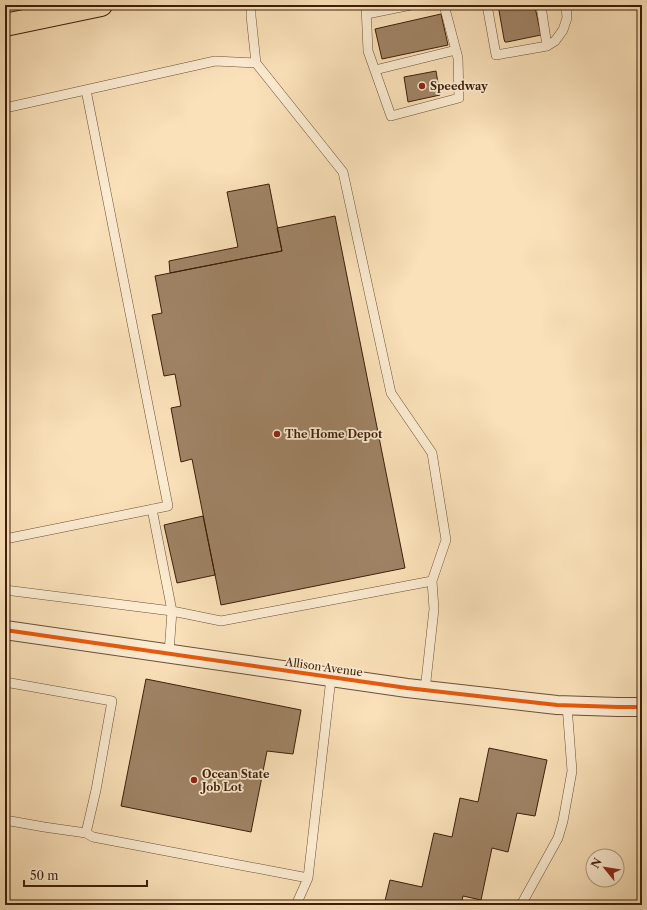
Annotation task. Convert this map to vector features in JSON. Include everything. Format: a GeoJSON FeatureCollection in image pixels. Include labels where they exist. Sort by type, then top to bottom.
{"type":"FeatureCollection","features":[{"type":"Feature","properties":{"kind":"main road"},"geometry":{"type":"LineString","coordinates":[[5,25],[101,5]]}},
{"type":"Feature","properties":{"kind":"street","name":"Allison Avenue"},"geometry":{"type":"LineString","coordinates":[[5,630],[331,678],[425,690],[567,706],[618,708],[642,707]]}},
{"type":"Feature","properties":{"kind":"lane"},"geometry":{"type":"LineString","coordinates":[[251,5],[256,63],[343,172],[391,394],[432,453],[446,540],[432,581],[434,609],[425,690]]}},
{"type":"Feature","properties":{"kind":"lane"},"geometry":{"type":"LineString","coordinates":[[411,5],[367,9],[368,51],[391,116],[459,98],[458,58],[444,5]]}},
{"type":"Feature","properties":{"kind":"lane"},"geometry":{"type":"LineString","coordinates":[[487,5],[496,55],[547,46],[555,41],[563,30],[567,18],[566,5]]}},
{"type":"Feature","properties":{"kind":"lane"},"geometry":{"type":"LineString","coordinates":[[542,6],[547,46]]}},
{"type":"Feature","properties":{"kind":"lane"},"geometry":{"type":"LineString","coordinates":[[375,70],[456,50]]}},
{"type":"Feature","properties":{"kind":"lane"},"geometry":{"type":"LineString","coordinates":[[5,108],[215,61],[256,63]]}},
{"type":"Feature","properties":{"kind":"lane"},"geometry":{"type":"LineString","coordinates":[[5,539],[168,506],[86,90]]}},
{"type":"Feature","properties":{"kind":"lane"},"geometry":{"type":"LineString","coordinates":[[152,509],[172,611],[169,653]]}},
{"type":"Feature","properties":{"kind":"lane"},"geometry":{"type":"LineString","coordinates":[[5,590],[172,611],[221,621],[432,581]]}},
{"type":"Feature","properties":{"kind":"lane"},"geometry":{"type":"LineString","coordinates":[[296,905],[308,878],[331,678]]}},
{"type":"Feature","properties":{"kind":"lane"},"geometry":{"type":"LineString","coordinates":[[5,682],[112,701],[96,790],[86,833]]}},
{"type":"Feature","properties":{"kind":"lane"},"geometry":{"type":"LineString","coordinates":[[521,905],[558,838],[563,821],[572,771],[567,706]]}},
{"type":"Feature","properties":{"kind":"lane"},"geometry":{"type":"LineString","coordinates":[[5,820],[86,833],[94,837],[308,878]]}},
{"type":"Feature","properties":{"kind":"building"},"geometry":{"type":"Polygon","coordinates":[[[498,5],[545,5],[535,7],[541,35],[505,42],[498,5]]]}},
{"type":"Feature","properties":{"kind":"building"},"geometry":{"type":"Polygon","coordinates":[[[441,14],[448,45],[382,59],[375,29],[441,14]]]}},
{"type":"Feature","properties":{"kind":"building"},"geometry":{"type":"Polygon","coordinates":[[[436,71],[440,95],[408,102],[404,77],[436,71]]]}},
{"type":"Feature","properties":{"kind":"building"},"geometry":{"type":"Polygon","coordinates":[[[269,184],[282,251],[170,273],[169,261],[238,247],[227,192],[269,184]]]}},
{"type":"Feature","properties":{"kind":"building","name":"The Home Depot"},"geometry":{"type":"Polygon","coordinates":[[[335,216],[405,568],[221,605],[192,459],[181,462],[171,408],[181,406],[175,374],[164,376],[152,315],[162,313],[155,276],[282,251],[277,228],[335,216]]]}},
{"type":"Feature","properties":{"kind":"building"},"geometry":{"type":"Polygon","coordinates":[[[203,516],[215,575],[177,583],[164,525],[203,516]]]}},
{"type":"Feature","properties":{"kind":"building","name":"Ocean State Job Lot"},"geometry":{"type":"Polygon","coordinates":[[[146,679],[301,710],[293,754],[267,751],[251,832],[121,806],[146,679]]]}},
{"type":"Feature","properties":{"kind":"building"},"geometry":{"type":"Polygon","coordinates":[[[489,748],[547,760],[535,816],[517,813],[508,852],[492,848],[481,900],[463,896],[461,905],[384,905],[390,880],[422,887],[434,833],[452,837],[460,798],[478,802],[489,748]]]}},
{"type":"Feature","properties":{"kind":"cycle path"},"geometry":{"type":"LineString","coordinates":[[5,630],[407,688],[557,705],[642,707]]}},
{"type":"Feature","properties":{"kind":"place","name":"Speedway"},"geometry":{"type":"Point","coordinates":[422,86]}},
{"type":"Feature","properties":{"kind":"place","name":"The Home Depot"},"geometry":{"type":"Point","coordinates":[277,434]}},
{"type":"Feature","properties":{"kind":"place","name":"Ocean State Job Lot"},"geometry":{"type":"Point","coordinates":[194,780]}}]}
